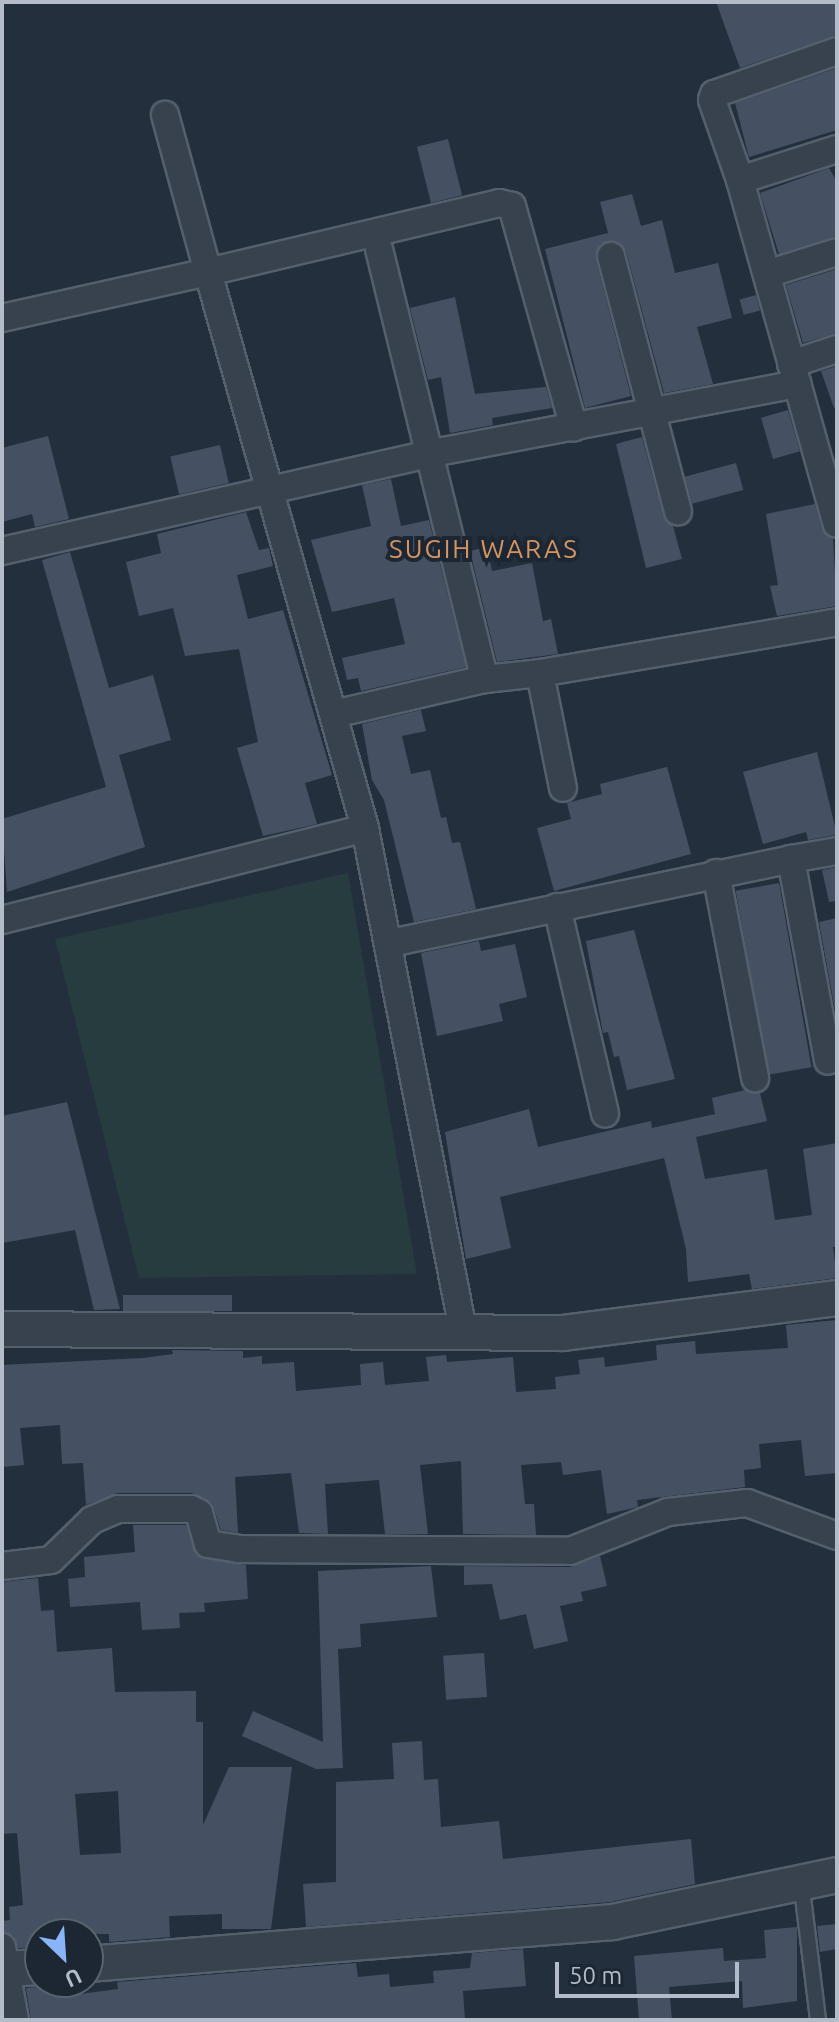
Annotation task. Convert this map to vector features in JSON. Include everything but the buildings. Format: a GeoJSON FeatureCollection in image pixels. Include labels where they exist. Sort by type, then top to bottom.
{"type":"FeatureCollection","features":[{"type":"Feature","properties":{"kind":"street"},"geometry":{"type":"LineString","coordinates":[[837,51],[712,96],[740,180],[837,524]]}},
{"type":"Feature","properties":{"kind":"street"},"geometry":{"type":"LineString","coordinates":[[165,115],[365,828],[390,943],[464,1335]]}},
{"type":"Feature","properties":{"kind":"street"},"geometry":{"type":"LineString","coordinates":[[740,180],[837,149]]}},
{"type":"Feature","properties":{"kind":"street"},"geometry":{"type":"LineString","coordinates":[[2,318],[499,203],[512,206],[574,428]]}},
{"type":"Feature","properties":{"kind":"street"},"geometry":{"type":"LineString","coordinates":[[379,249],[432,453],[485,679]]}},
{"type":"Feature","properties":{"kind":"street"},"geometry":{"type":"LineString","coordinates":[[767,274],[837,252]]}},
{"type":"Feature","properties":{"kind":"street"},"geometry":{"type":"LineString","coordinates":[[611,256],[678,511]]}},
{"type":"Feature","properties":{"kind":"street"},"geometry":{"type":"LineString","coordinates":[[2,551],[432,453],[652,414],[794,374],[837,349]]}},
{"type":"Feature","properties":{"kind":"street"},"geometry":{"type":"LineString","coordinates":[[334,714],[485,679],[540,673],[837,622]]}},
{"type":"Feature","properties":{"kind":"street"},"geometry":{"type":"LineString","coordinates":[[540,673],[563,788]]}},
{"type":"Feature","properties":{"kind":"street"},"geometry":{"type":"LineString","coordinates":[[2,920],[365,828]]}},
{"type":"Feature","properties":{"kind":"street"},"geometry":{"type":"LineString","coordinates":[[390,943],[716,873],[837,851]]}},
{"type":"Feature","properties":{"kind":"street"},"geometry":{"type":"LineString","coordinates":[[791,859],[828,1061]]}},
{"type":"Feature","properties":{"kind":"street"},"geometry":{"type":"LineString","coordinates":[[716,873],[755,1078]]}},
{"type":"Feature","properties":{"kind":"street"},"geometry":{"type":"LineString","coordinates":[[557,907],[605,1114]]}},
{"type":"Feature","properties":{"kind":"street"},"geometry":{"type":"LineString","coordinates":[[2,1329],[464,1335],[638,1327],[837,1298]]}},
{"type":"Feature","properties":{"kind":"street"},"geometry":{"type":"LineString","coordinates":[[2,1566],[51,1560],[92,1520],[118,1509],[191,1509],[199,1513],[208,1544],[238,1549],[570,1551],[668,1512],[747,1503],[837,1536]]}},
{"type":"Feature","properties":{"kind":"street"},"geometry":{"type":"LineString","coordinates":[[104,1963],[613,1922],[837,1875]]}},
{"type":"Feature","properties":{"kind":"street"},"geometry":{"type":"LineString","coordinates":[[15,2020],[3,1962],[24,1965]]}},
{"type":"Feature","properties":{"kind":"lane"},"geometry":{"type":"LineString","coordinates":[[801,1881],[818,2020]]}},
{"type":"Feature","properties":{"kind":"green space"},"geometry":{"type":"Polygon","coordinates":[[[348,873],[417,1274],[139,1278],[55,939],[348,873]]]}},
{"type":"Feature","properties":{"kind":"district","name":"SUGIH WARAS"},"geometry":{"type":"Point","coordinates":[484,549]}}]}
